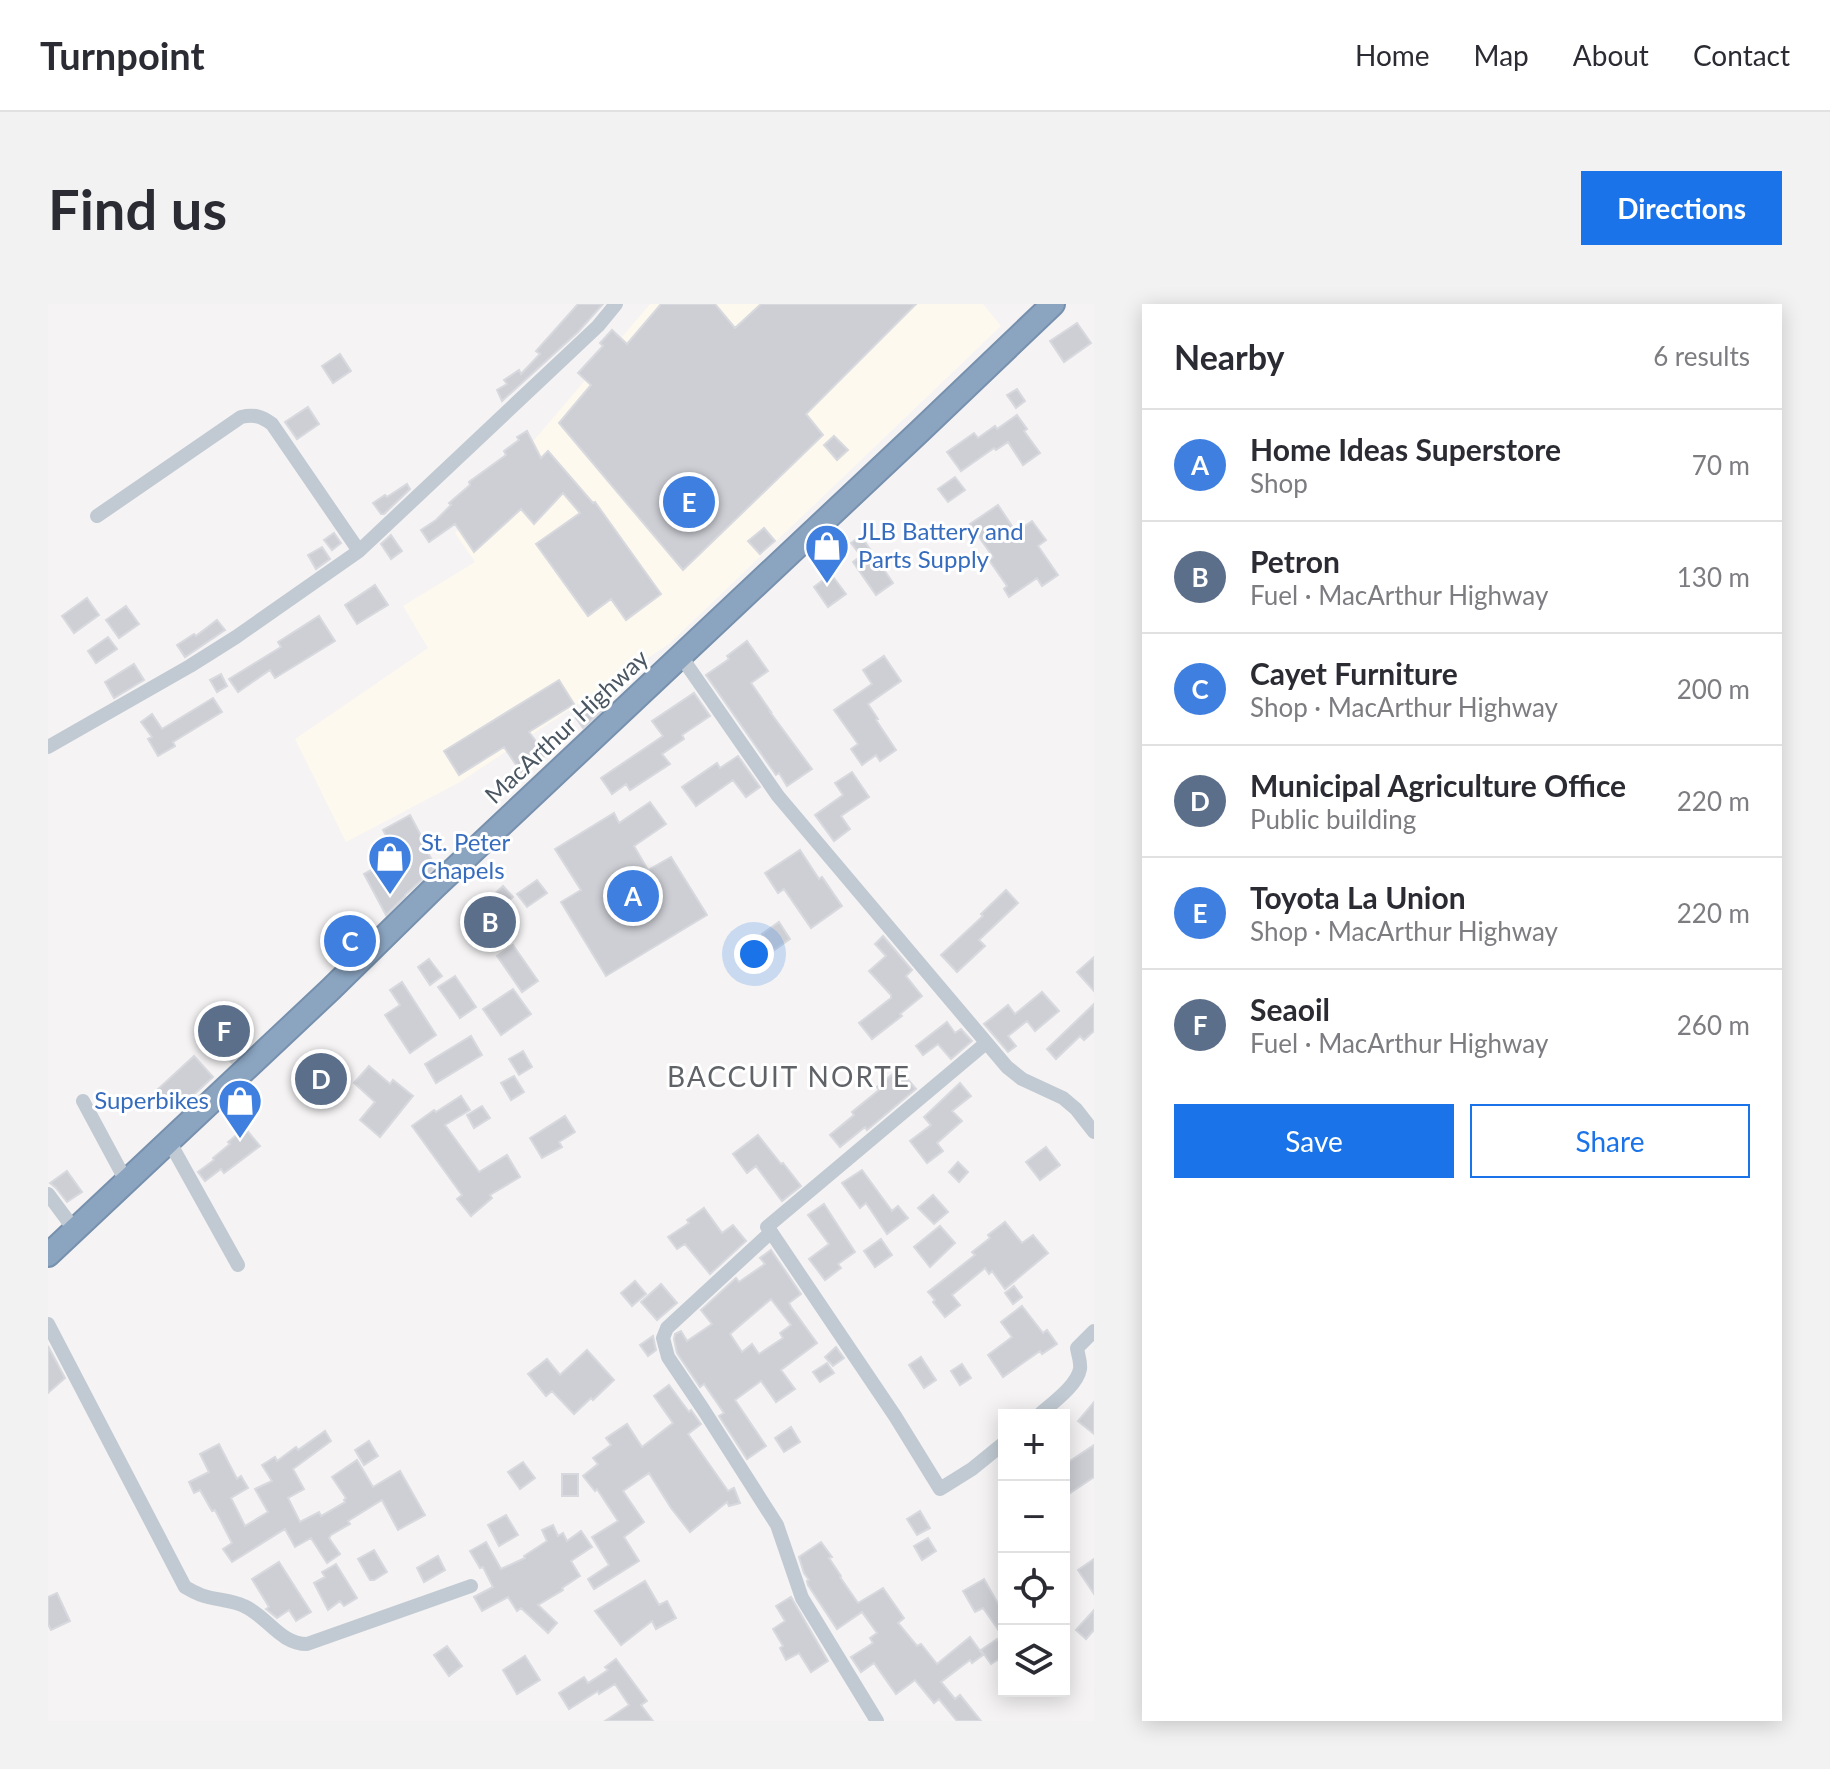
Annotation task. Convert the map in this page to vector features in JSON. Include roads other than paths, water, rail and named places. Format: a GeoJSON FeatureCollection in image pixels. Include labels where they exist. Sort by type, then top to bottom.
{"type":"FeatureCollection","features":[{"type":"Feature","properties":{"kind":"highway","name":"MacArthur Highway"},"geometry":{"type":"LineString","coordinates":[[48,1255],[1053,304]]}},
{"type":"Feature","properties":{"kind":"street"},"geometry":{"type":"LineString","coordinates":[[48,747],[201,659],[359,551],[598,326],[616,304]]}},
{"type":"Feature","properties":{"kind":"street"},"geometry":{"type":"LineString","coordinates":[[97,516],[241,417],[261,416],[272,424],[359,551]]}},
{"type":"Feature","properties":{"kind":"street"},"geometry":{"type":"LineString","coordinates":[[680,655],[778,796],[986,1043],[1022,1079],[1063,1098],[1094,1132]]}},
{"type":"Feature","properties":{"kind":"street"},"geometry":{"type":"LineString","coordinates":[[986,1043],[767,1227],[895,1416],[940,1489],[998,1448]]}},
{"type":"Feature","properties":{"kind":"street"},"geometry":{"type":"LineString","coordinates":[[83,1101],[126,1181]]}},
{"type":"Feature","properties":{"kind":"street"},"geometry":{"type":"LineString","coordinates":[[169,1141],[238,1265]]}},
{"type":"Feature","properties":{"kind":"street"},"geometry":{"type":"LineString","coordinates":[[48,1194],[74,1229]]}},
{"type":"Feature","properties":{"kind":"street"},"geometry":{"type":"LineString","coordinates":[[771,1232],[667,1328],[663,1338],[664,1348],[777,1525],[802,1598],[877,1721]]}},
{"type":"Feature","properties":{"kind":"street"},"geometry":{"type":"LineString","coordinates":[[48,1324],[185,1587],[200,1595],[243,1605],[276,1632],[299,1644],[307,1644],[471,1586]]}},
{"type":"Feature","properties":{"kind":"street"},"geometry":{"type":"LineString","coordinates":[[1046,1409],[1077,1376],[1081,1366],[1077,1348],[1094,1331]]}},
{"type":"Feature","properties":{"kind":"place","name":"Toyota La Union"},"geometry":{"type":"Point","coordinates":[689,502]}},
{"type":"Feature","properties":{"kind":"place","name":"JLB Battery and Parts Supply"},"geometry":{"type":"Point","coordinates":[827,585]}},
{"type":"Feature","properties":{"kind":"place","name":"St. Peter Chapels"},"geometry":{"type":"Point","coordinates":[390,896]}},
{"type":"Feature","properties":{"kind":"place","name":"Home Ideas Superstore"},"geometry":{"type":"Point","coordinates":[633,896]}},
{"type":"Feature","properties":{"kind":"place","name":"Petron"},"geometry":{"type":"Point","coordinates":[490,922]}},
{"type":"Feature","properties":{"kind":"place","name":"Cayet Furniture"},"geometry":{"type":"Point","coordinates":[350,941]}},
{"type":"Feature","properties":{"kind":"place","name":"Seaoil"},"geometry":{"type":"Point","coordinates":[224,1031]}},
{"type":"Feature","properties":{"kind":"place","name":"Municipal Agriculture Office"},"geometry":{"type":"Point","coordinates":[321,1079]}},
{"type":"Feature","properties":{"kind":"place","name":"Superbikes"},"geometry":{"type":"Point","coordinates":[240,1140]}},
{"type":"Feature","properties":{"kind":"district","name":"BACCUIT NORTE"},"geometry":{"type":"Point","coordinates":[789,1077]}}]}
